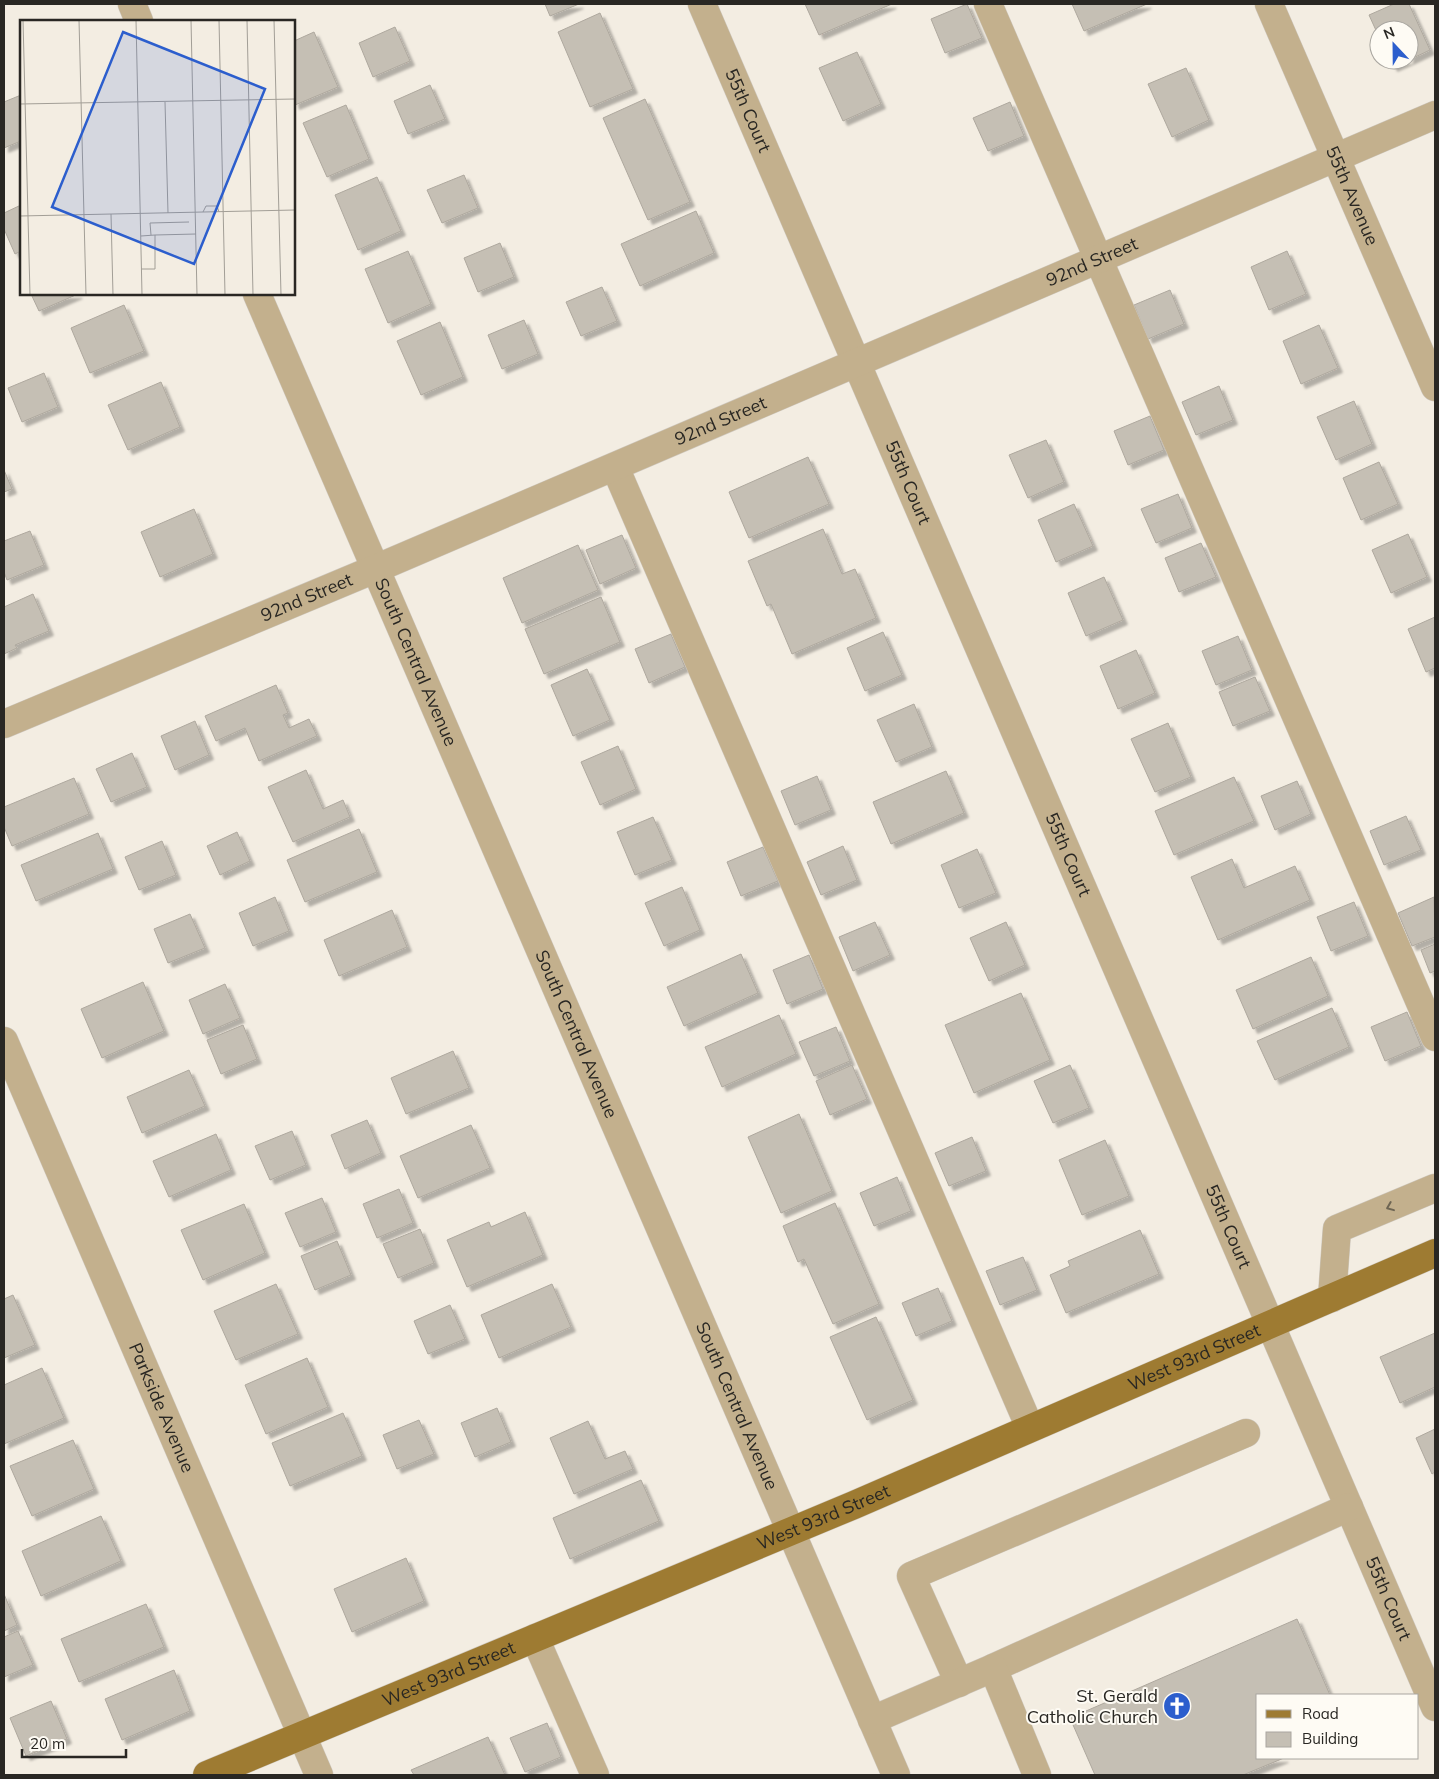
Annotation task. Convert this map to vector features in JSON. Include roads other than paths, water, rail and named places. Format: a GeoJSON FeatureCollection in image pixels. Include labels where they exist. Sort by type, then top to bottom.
{"type":"FeatureCollection","features":[{"type":"Feature","properties":{"kind":"main road","name":"West 93rd Street"},"geometry":{"type":"LineString","coordinates":[[207,1775],[790,1532],[1435,1253]]}},
{"type":"Feature","properties":{"kind":"street"},"geometry":{"type":"LineString","coordinates":[[132,4],[140,20]]}},
{"type":"Feature","properties":{"kind":"street","name":"55th Court"},"geometry":{"type":"LineString","coordinates":[[702,4],[1435,1706]]}},
{"type":"Feature","properties":{"kind":"street"},"geometry":{"type":"LineString","coordinates":[[988,4],[1435,1037]]}},
{"type":"Feature","properties":{"kind":"street","name":"55th Avenue"},"geometry":{"type":"LineString","coordinates":[[1269,4],[1435,386]]}},
{"type":"Feature","properties":{"kind":"street","name":"92nd Street"},"geometry":{"type":"LineString","coordinates":[[4,724],[615,467],[1435,115]]}},
{"type":"Feature","properties":{"kind":"street","name":"South Central Avenue"},"geometry":{"type":"LineString","coordinates":[[256,295],[896,1775]]}},
{"type":"Feature","properties":{"kind":"street"},"geometry":{"type":"LineString","coordinates":[[615,467],[1030,1428]]}},
{"type":"Feature","properties":{"kind":"street","name":"Parkside Avenue"},"geometry":{"type":"LineString","coordinates":[[4,1041],[319,1775]]}},
{"type":"Feature","properties":{"kind":"street"},"geometry":{"type":"LineString","coordinates":[[1332,1298],[1337,1229],[1435,1188]]}},
{"type":"Feature","properties":{"kind":"street"},"geometry":{"type":"LineString","coordinates":[[959,1683],[911,1576],[1246,1433]]}},
{"type":"Feature","properties":{"kind":"street"},"geometry":{"type":"LineString","coordinates":[[872,1720],[993,1668],[1349,1507]]}},
{"type":"Feature","properties":{"kind":"street"},"geometry":{"type":"LineString","coordinates":[[535,1638],[594,1775]]}},
{"type":"Feature","properties":{"kind":"street"},"geometry":{"type":"LineString","coordinates":[[993,1668],[1037,1775]]}},
{"type":"Feature","properties":{"kind":"place","name":"St. Gerald Catholic Church"},"geometry":{"type":"Point","coordinates":[1177,1706]}}]}
